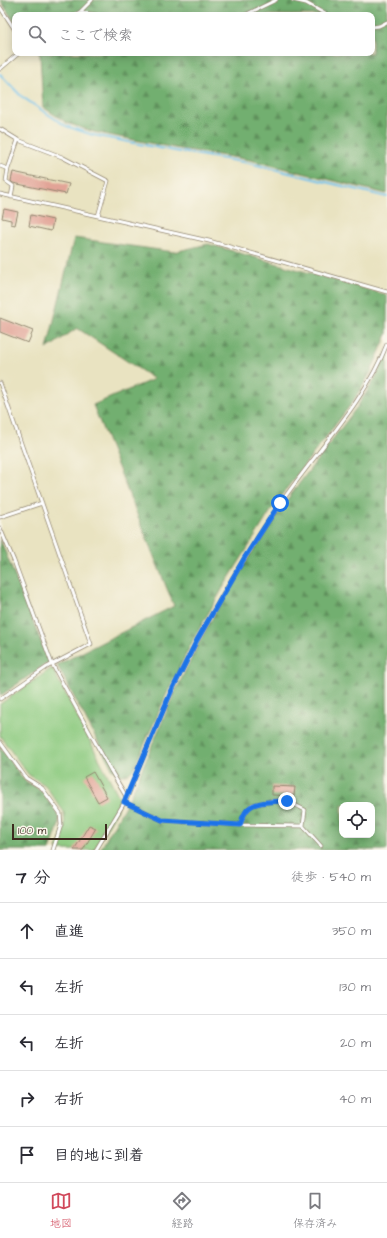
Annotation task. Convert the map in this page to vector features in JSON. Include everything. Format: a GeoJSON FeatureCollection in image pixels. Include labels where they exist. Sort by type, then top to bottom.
{"type":"FeatureCollection","features":[{"type":"Feature","properties":{"kind":"lane"},"geometry":{"type":"LineString","coordinates":[[80,12],[92,0]]}},
{"type":"Feature","properties":{"kind":"lane"},"geometry":{"type":"LineString","coordinates":[[251,12],[276,0]]}},
{"type":"Feature","properties":{"kind":"lane"},"geometry":{"type":"LineString","coordinates":[[293,0],[306,3],[322,12]]}},
{"type":"Feature","properties":{"kind":"lane"},"geometry":{"type":"LineString","coordinates":[[0,7],[12,25]]}},
{"type":"Feature","properties":{"kind":"lane"},"geometry":{"type":"LineString","coordinates":[[375,27],[380,26],[387,22]]}},
{"type":"Feature","properties":{"kind":"lane"},"geometry":{"type":"LineString","coordinates":[[0,69],[16,56]]}},
{"type":"Feature","properties":{"kind":"lane"},"geometry":{"type":"LineString","coordinates":[[0,129],[18,140],[62,157],[108,181],[98,216]]}},
{"type":"Feature","properties":{"kind":"lane"},"geometry":{"type":"LineString","coordinates":[[11,197],[13,186],[6,181],[8,168],[18,140]]}},
{"type":"Feature","properties":{"kind":"lane"},"geometry":{"type":"LineString","coordinates":[[0,166],[8,168]]}},
{"type":"Feature","properties":{"kind":"lane"},"geometry":{"type":"LineString","coordinates":[[0,194],[209,241],[387,292]]}},
{"type":"Feature","properties":{"kind":"lane"},"geometry":{"type":"LineString","coordinates":[[96,850],[127,798],[137,770],[171,692],[197,640],[245,557],[280,503],[354,405],[373,376],[387,344]]}},
{"type":"Feature","properties":{"kind":"lane"},"geometry":{"type":"LineString","coordinates":[[0,383],[91,644],[52,664],[0,699]]}},
{"type":"Feature","properties":{"kind":"lane"},"geometry":{"type":"LineString","coordinates":[[0,517],[42,503]]}},
{"type":"Feature","properties":{"kind":"lane"},"geometry":{"type":"LineString","coordinates":[[0,528],[52,664],[110,771],[127,798]]}},
{"type":"Feature","properties":{"kind":"lane"},"geometry":{"type":"LineString","coordinates":[[0,742],[26,778],[42,788],[58,809],[61,817],[61,825],[53,850]]}},
{"type":"Feature","properties":{"kind":"lane"},"geometry":{"type":"LineString","coordinates":[[240,825],[245,813],[252,805],[272,801],[287,801],[305,810],[303,826]]}},
{"type":"Feature","properties":{"kind":"lane"},"geometry":{"type":"LineString","coordinates":[[124,802],[162,820],[240,825],[303,826],[321,846]]}},
{"type":"Feature","properties":{"kind":"green space"},"geometry":{"type":"Polygon","coordinates":[[[0,0],[387,0],[387,194],[250,160],[175,148],[94,132],[67,123],[43,107],[40,56],[375,56],[375,12],[12,12],[12,18],[0,0]]]}},
{"type":"Feature","properties":{"kind":"green space"},"geometry":{"type":"Polygon","coordinates":[[[74,238],[174,252],[208,244],[387,295],[387,334],[370,374],[352,403],[277,501],[224,586],[194,638],[168,691],[134,768],[132,771],[124,775],[118,774],[113,770],[57,665],[174,606],[93,405],[154,379],[77,328],[47,349],[74,238]]]}},
{"type":"Feature","properties":{"kind":"green space"},"geometry":{"type":"Polygon","coordinates":[[[387,353],[387,850],[100,850],[130,797],[174,694],[214,615],[283,505],[357,407],[376,377],[387,353]]]}},
{"type":"Feature","properties":{"kind":"green space"},"geometry":{"type":"Polygon","coordinates":[[[0,539],[49,662],[0,696],[0,539]]]}},
{"type":"Feature","properties":{"kind":"green space"},"geometry":{"type":"Polygon","coordinates":[[[52,668],[119,797],[118,809],[94,850],[57,850],[65,826],[64,812],[45,785],[29,775],[0,736],[0,704],[52,668]]]}},
{"type":"Feature","properties":{"kind":"green space"},"geometry":{"type":"Polygon","coordinates":[[[0,747],[24,780],[41,790],[56,811],[59,818],[59,825],[50,850],[0,850],[0,747]]]}},
{"type":"Feature","properties":{"kind":"building"},"geometry":{"type":"Polygon","coordinates":[[[13,172],[69,184],[66,194],[13,183],[11,181],[13,172]]]}},
{"type":"Feature","properties":{"kind":"building"},"geometry":{"type":"Polygon","coordinates":[[[4,209],[18,212],[15,225],[11,224],[11,220],[2,218],[4,209]]]}},
{"type":"Feature","properties":{"kind":"building"},"geometry":{"type":"Polygon","coordinates":[[[31,215],[53,220],[51,231],[29,226],[31,215]]]}},
{"type":"Feature","properties":{"kind":"building"},"geometry":{"type":"Polygon","coordinates":[[[0,318],[33,331],[28,343],[0,332],[0,318]]]}},
{"type":"Feature","properties":{"kind":"building"},"geometry":{"type":"Polygon","coordinates":[[[93,772],[107,797],[98,802],[84,777],[93,772]]]}},
{"type":"Feature","properties":{"kind":"building"},"geometry":{"type":"Polygon","coordinates":[[[272,786],[295,787],[294,796],[272,795],[272,786]]]}},
{"type":"Feature","properties":{"kind":"building"},"geometry":{"type":"Polygon","coordinates":[[[89,825],[96,828],[83,850],[74,850],[89,825]]]}},
{"type":"Feature","properties":{"kind":"waterway"},"geometry":{"type":"LineString","coordinates":[[0,74],[21,96],[40,109],[66,126],[93,135],[175,151],[249,163],[387,197]]}},
{"type":"Feature","properties":{"kind":"route"},"geometry":{"type":"LineString","coordinates":[[280,503],[245,557],[197,640],[171,692],[124,802],[162,820],[240,825],[245,813],[252,805],[272,801],[287,801]]}}]}
